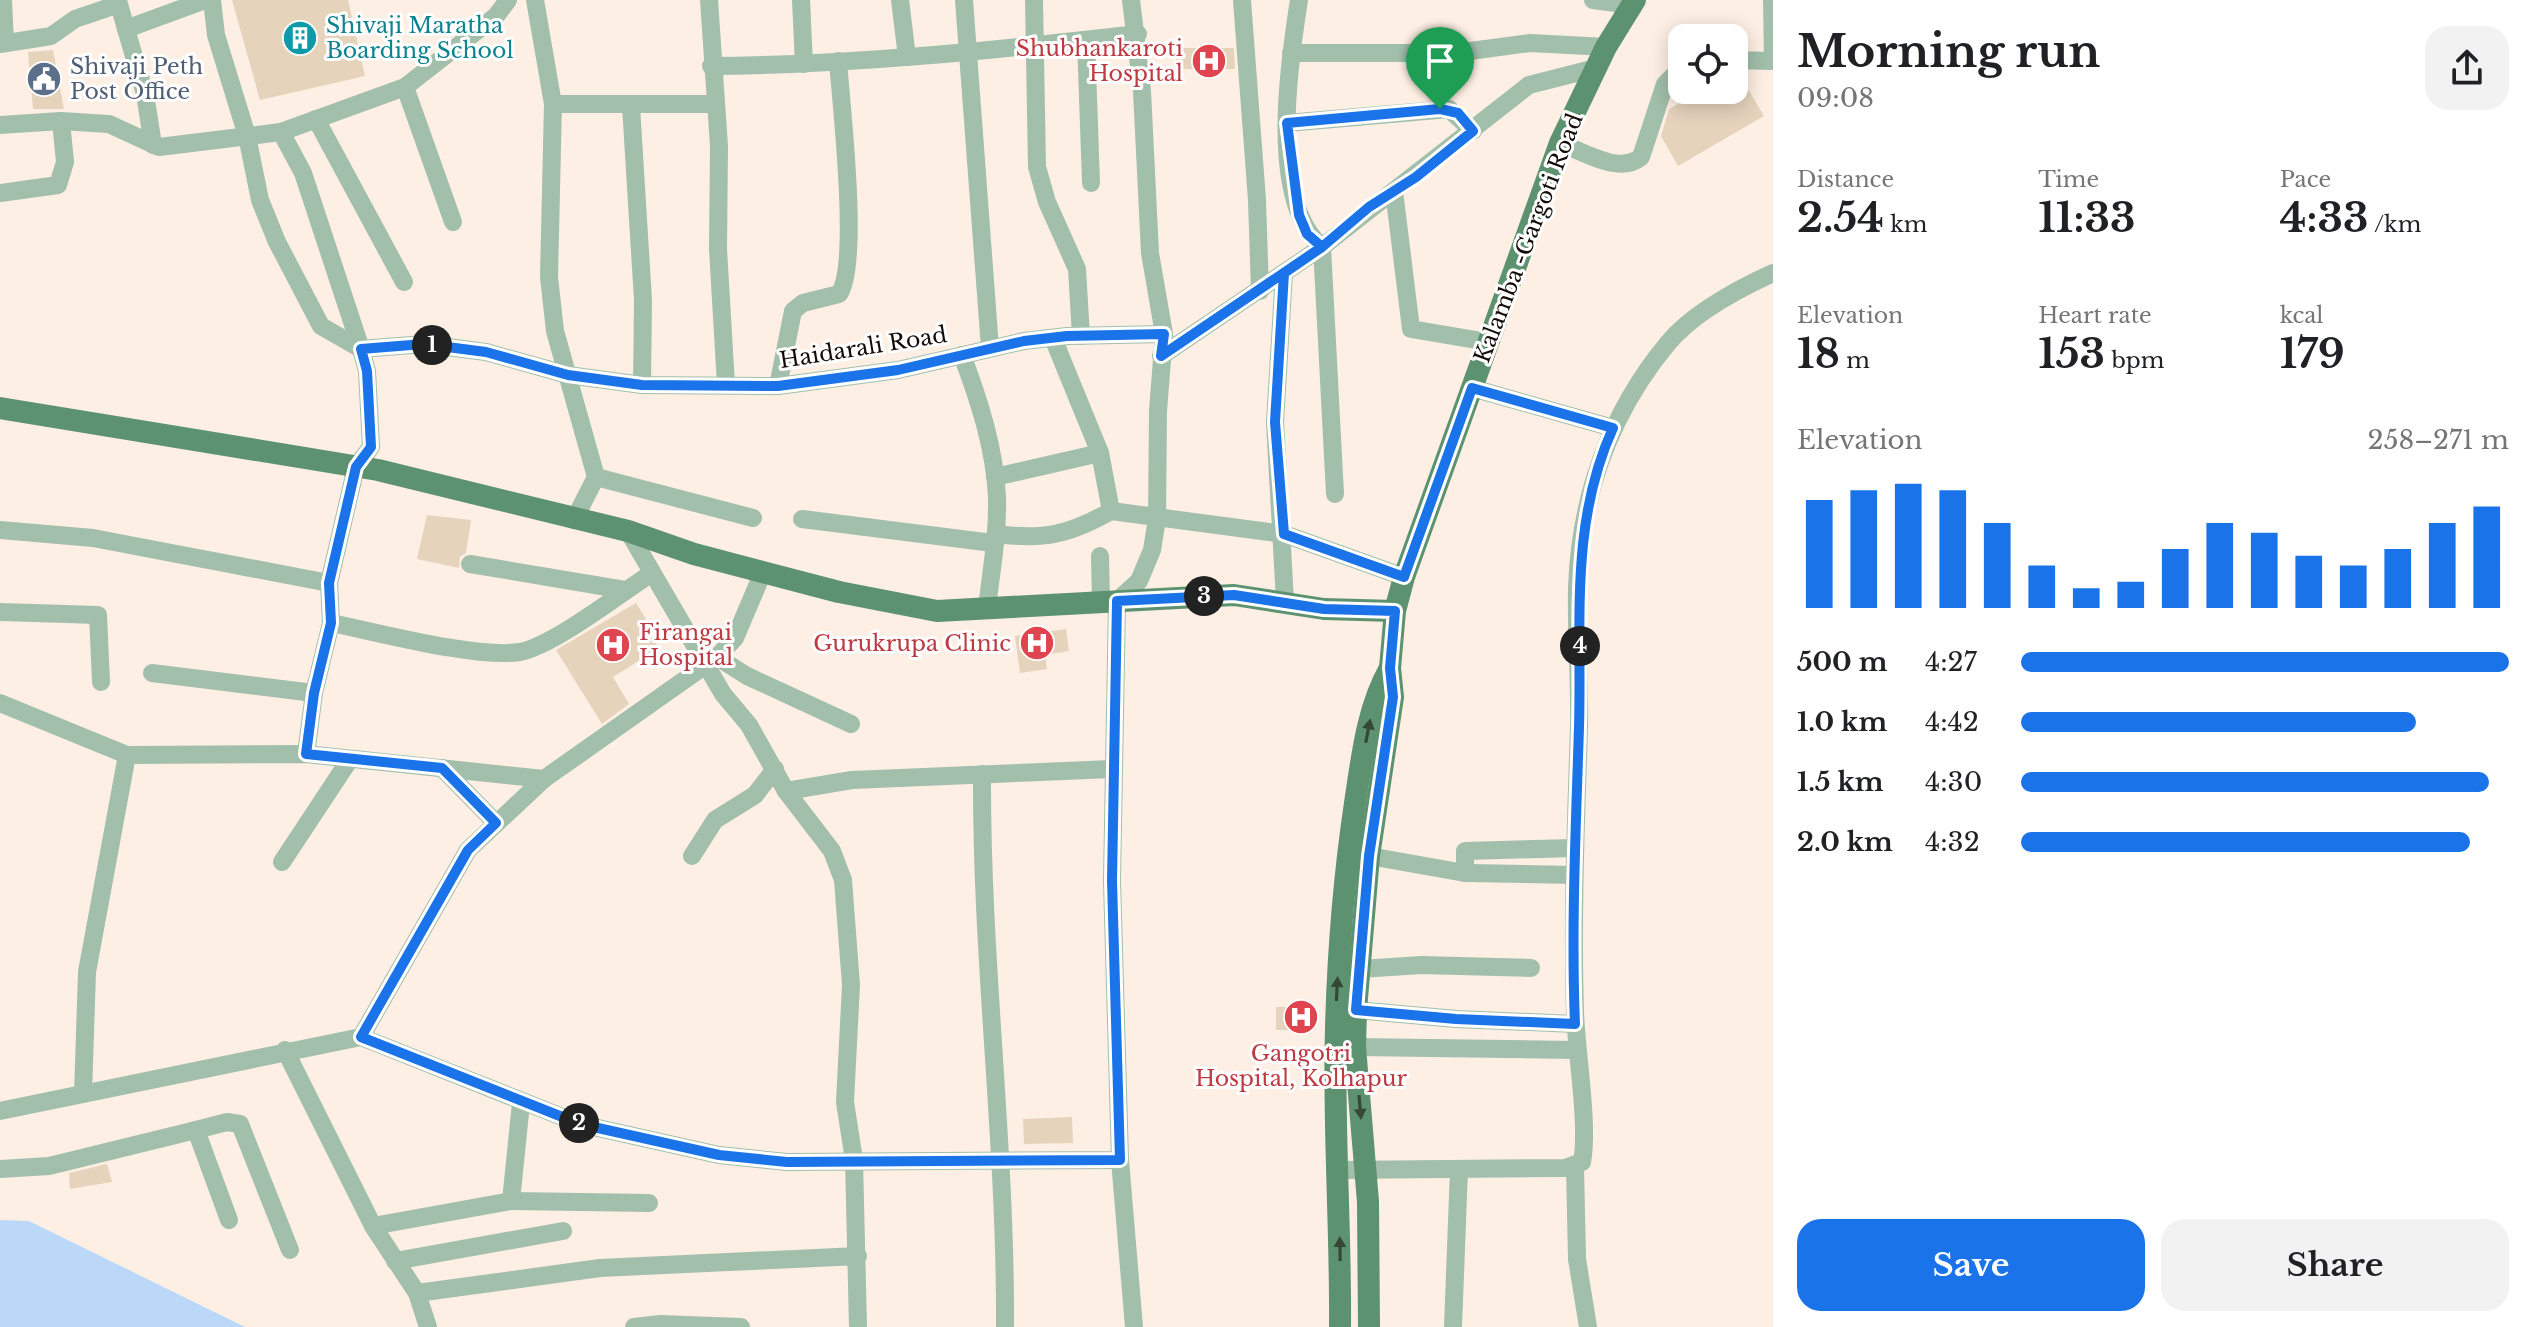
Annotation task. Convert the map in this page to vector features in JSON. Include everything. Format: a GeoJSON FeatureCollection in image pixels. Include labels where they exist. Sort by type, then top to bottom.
{"type":"FeatureCollection","features":[{"type":"Feature","properties":{"kind":"main road","name":"Kalamba -Gargoti Road"},"geometry":{"type":"LineString","coordinates":[[1369,1327],[1366,1171],[1355,1047],[1356,1010],[1369,856],[1393,697],[1390,668],[1395,611],[1404,577],[1560,143],[1606,47],[1633,2]]}},
{"type":"Feature","properties":{"kind":"main road"},"geometry":{"type":"LineString","coordinates":[[0,408],[356,467],[628,531],[839,592],[937,611],[1234,595],[1324,609],[1395,611]]}},
{"type":"Feature","properties":{"kind":"main road","name":"Kalamba -Gargoti Road"},"geometry":{"type":"LineString","coordinates":[[1340,1327],[1335,1030],[1348,853],[1376,693],[1390,668]]}},
{"type":"Feature","properties":{"kind":"street"},"geometry":{"type":"LineString","coordinates":[[3,0],[2,44],[51,36],[75,19],[118,2],[145,94],[153,145]]}},
{"type":"Feature","properties":{"kind":"street"},"geometry":{"type":"LineString","coordinates":[[126,29],[205,0]]}},
{"type":"Feature","properties":{"kind":"street"},"geometry":{"type":"LineString","coordinates":[[212,0],[216,35],[247,136],[260,200],[277,242],[321,326],[361,349]]}},
{"type":"Feature","properties":{"kind":"street"},"geometry":{"type":"LineString","coordinates":[[0,125],[61,121],[109,124],[153,145],[281,132],[405,87],[496,16],[508,0]]}},
{"type":"Feature","properties":{"kind":"street"},"geometry":{"type":"LineString","coordinates":[[535,0],[553,104],[549,277],[555,331],[596,477],[574,520]]}},
{"type":"Feature","properties":{"kind":"street"},"geometry":{"type":"LineString","coordinates":[[709,0],[726,385]]}},
{"type":"Feature","properties":{"kind":"street"},"geometry":{"type":"LineString","coordinates":[[801,0],[804,64]]}},
{"type":"Feature","properties":{"kind":"street"},"geometry":{"type":"LineString","coordinates":[[900,0],[907,57]]}},
{"type":"Feature","properties":{"kind":"street"},"geometry":{"type":"LineString","coordinates":[[964,0],[990,348]]}},
{"type":"Feature","properties":{"kind":"street"},"geometry":{"type":"LineString","coordinates":[[1034,0],[1037,167],[1047,202],[1077,269],[1081,336]]}},
{"type":"Feature","properties":{"kind":"street"},"geometry":{"type":"LineString","coordinates":[[1109,601],[1146,570],[1157,519],[1164,334],[1150,253],[1138,34],[1131,0]]}},
{"type":"Feature","properties":{"kind":"street"},"geometry":{"type":"LineString","coordinates":[[1242,0],[1257,200],[1260,291]]}},
{"type":"Feature","properties":{"kind":"street"},"geometry":{"type":"LineString","coordinates":[[1299,0],[1291,53],[1287,123],[1299,215],[1307,234],[1322,247],[1335,494]]}},
{"type":"Feature","properties":{"kind":"street"},"geometry":{"type":"LineString","coordinates":[[1593,0],[1633,2]]}},
{"type":"Feature","properties":{"kind":"street"},"geometry":{"type":"LineString","coordinates":[[1748,60],[1772,61],[1772,0]]}},
{"type":"Feature","properties":{"kind":"street"},"geometry":{"type":"LineString","coordinates":[[711,66],[907,57],[1138,34]]}},
{"type":"Feature","properties":{"kind":"street"},"geometry":{"type":"LineString","coordinates":[[1086,40],[1091,183]]}},
{"type":"Feature","properties":{"kind":"street"},"geometry":{"type":"LineString","coordinates":[[1291,53],[1455,53],[1530,43],[1606,47]]}},
{"type":"Feature","properties":{"kind":"street"},"geometry":{"type":"LineString","coordinates":[[778,386],[793,311],[803,303],[833,297],[845,283],[848,224],[838,61]]}},
{"type":"Feature","properties":{"kind":"street"},"geometry":{"type":"LineString","coordinates":[[1161,356],[1322,247],[1529,85],[1596,68]]}},
{"type":"Feature","properties":{"kind":"street"},"geometry":{"type":"LineString","coordinates":[[1560,143],[1622,166],[1633,164],[1641,157],[1668,81]]}},
{"type":"Feature","properties":{"kind":"street"},"geometry":{"type":"LineString","coordinates":[[405,87],[453,222]]}},
{"type":"Feature","properties":{"kind":"street"},"geometry":{"type":"LineString","coordinates":[[553,104],[715,104]]}},
{"type":"Feature","properties":{"kind":"street"},"geometry":{"type":"LineString","coordinates":[[631,106],[643,300],[642,385]]}},
{"type":"Feature","properties":{"kind":"street"},"geometry":{"type":"LineString","coordinates":[[1287,123],[1449,109],[1473,131]]}},
{"type":"Feature","properties":{"kind":"street"},"geometry":{"type":"LineString","coordinates":[[316,119],[404,282]]}},
{"type":"Feature","properties":{"kind":"street"},"geometry":{"type":"LineString","coordinates":[[0,193],[58,185],[65,162],[61,121]]}},
{"type":"Feature","properties":{"kind":"street"},"geometry":{"type":"LineString","coordinates":[[281,132],[303,173],[361,349],[369,385],[371,447],[356,467],[329,583],[331,623],[314,693],[306,754]]}},
{"type":"Feature","properties":{"kind":"street"},"geometry":{"type":"LineString","coordinates":[[1394,191],[1411,329],[1488,342]]}},
{"type":"Feature","properties":{"kind":"street"},"geometry":{"type":"LineString","coordinates":[[1284,273],[1275,422],[1284,534],[1285,601]]}},
{"type":"Feature","properties":{"kind":"street"},"geometry":{"type":"LineString","coordinates":[[1338,1170],[1575,1167],[1582,1162],[1584,1152],[1575,1024],[1574,848],[1580,549],[1587,502],[1599,459],[1613,428],[1669,342],[1712,307],[1773,273]]}},
{"type":"Feature","properties":{"kind":"street","name":"Haidarali Road"},"geometry":{"type":"LineString","coordinates":[[361,349],[424,344],[486,352],[568,375],[642,385],[778,386],[898,370],[990,348],[1053,338],[1164,334]]}},
{"type":"Feature","properties":{"kind":"street"},"geometry":{"type":"LineString","coordinates":[[1053,338],[1100,453],[1111,511]]}},
{"type":"Feature","properties":{"kind":"street"},"geometry":{"type":"LineString","coordinates":[[962,355],[978,399],[995,477],[994,538],[987,608]]}},
{"type":"Feature","properties":{"kind":"street"},"geometry":{"type":"LineString","coordinates":[[1472,388],[1613,428]]}},
{"type":"Feature","properties":{"kind":"street"},"geometry":{"type":"LineString","coordinates":[[995,477],[1100,453]]}},
{"type":"Feature","properties":{"kind":"street"},"geometry":{"type":"LineString","coordinates":[[596,477],[753,518]]}},
{"type":"Feature","properties":{"kind":"street"},"geometry":{"type":"LineString","coordinates":[[802,519],[994,538],[1077,530],[1111,511],[1284,534],[1404,577]]}},
{"type":"Feature","properties":{"kind":"street"},"geometry":{"type":"LineString","coordinates":[[0,530],[93,538],[329,583]]}},
{"type":"Feature","properties":{"kind":"street"},"geometry":{"type":"LineString","coordinates":[[628,531],[652,573],[712,660],[723,694],[749,725],[786,791],[832,851],[843,880],[851,985],[845,1102],[854,1160],[858,1327]]}},
{"type":"Feature","properties":{"kind":"street"},"geometry":{"type":"LineString","coordinates":[[1100,556],[1109,601],[1112,881],[1120,1160],[1134,1327]]}},
{"type":"Feature","properties":{"kind":"street"},"geometry":{"type":"LineString","coordinates":[[470,564],[625,590]]}},
{"type":"Feature","properties":{"kind":"street"},"geometry":{"type":"LineString","coordinates":[[361,1037],[468,850],[544,779],[712,660],[735,638],[763,572]]}},
{"type":"Feature","properties":{"kind":"street"},"geometry":{"type":"LineString","coordinates":[[331,623],[486,652],[521,652],[544,642],[652,573]]}},
{"type":"Feature","properties":{"kind":"street"},"geometry":{"type":"LineString","coordinates":[[0,612],[98,615],[101,682]]}},
{"type":"Feature","properties":{"kind":"street"},"geometry":{"type":"LineString","coordinates":[[712,660],[851,724]]}},
{"type":"Feature","properties":{"kind":"street"},"geometry":{"type":"LineString","coordinates":[[152,673],[314,693]]}},
{"type":"Feature","properties":{"kind":"street"},"geometry":{"type":"LineString","coordinates":[[0,703],[127,755],[150,752],[306,754],[544,779]]}},
{"type":"Feature","properties":{"kind":"street"},"geometry":{"type":"LineString","coordinates":[[83,1094],[87,972],[127,755]]}},
{"type":"Feature","properties":{"kind":"street"},"geometry":{"type":"LineString","coordinates":[[282,862],[350,759]]}},
{"type":"Feature","properties":{"kind":"street"},"geometry":{"type":"LineString","coordinates":[[442,768],[496,823]]}},
{"type":"Feature","properties":{"kind":"street"},"geometry":{"type":"LineString","coordinates":[[692,856],[715,820],[755,795],[775,769]]}},
{"type":"Feature","properties":{"kind":"street"},"geometry":{"type":"LineString","coordinates":[[786,791],[852,780],[1112,769]]}},
{"type":"Feature","properties":{"kind":"street"},"geometry":{"type":"LineString","coordinates":[[982,774],[981,866],[1001,1159],[1005,1327]]}},
{"type":"Feature","properties":{"kind":"street"},"geometry":{"type":"LineString","coordinates":[[1465,873],[1465,851],[1574,848]]}},
{"type":"Feature","properties":{"kind":"street"},"geometry":{"type":"LineString","coordinates":[[1369,856],[1465,873],[1574,875]]}},
{"type":"Feature","properties":{"kind":"street"},"geometry":{"type":"LineString","coordinates":[[1360,969],[1421,965],[1531,968]]}},
{"type":"Feature","properties":{"kind":"street"},"geometry":{"type":"LineString","coordinates":[[1356,1010],[1456,1019],[1575,1024]]}},
{"type":"Feature","properties":{"kind":"street"},"geometry":{"type":"LineString","coordinates":[[0,1111],[285,1050],[361,1037],[580,1124],[719,1155],[787,1162],[1120,1160]]}},
{"type":"Feature","properties":{"kind":"street"},"geometry":{"type":"LineString","coordinates":[[1355,1047],[1576,1050]]}},
{"type":"Feature","properties":{"kind":"street"},"geometry":{"type":"LineString","coordinates":[[285,1050],[373,1226],[417,1293],[428,1327]]}},
{"type":"Feature","properties":{"kind":"street"},"geometry":{"type":"LineString","coordinates":[[511,1201],[521,1103]]}},
{"type":"Feature","properties":{"kind":"street"},"geometry":{"type":"LineString","coordinates":[[0,1169],[49,1166],[227,1122],[240,1124],[290,1250]]}},
{"type":"Feature","properties":{"kind":"street"},"geometry":{"type":"LineString","coordinates":[[196,1130],[229,1220]]}},
{"type":"Feature","properties":{"kind":"street"},"geometry":{"type":"LineString","coordinates":[[1575,1167],[1577,1259],[1588,1327]]}},
{"type":"Feature","properties":{"kind":"street"},"geometry":{"type":"LineString","coordinates":[[1453,1327],[1459,1169]]}},
{"type":"Feature","properties":{"kind":"street"},"geometry":{"type":"LineString","coordinates":[[373,1226],[511,1201],[649,1203]]}},
{"type":"Feature","properties":{"kind":"street"},"geometry":{"type":"LineString","coordinates":[[395,1261],[563,1231]]}},
{"type":"Feature","properties":{"kind":"street"},"geometry":{"type":"LineString","coordinates":[[417,1293],[600,1268],[858,1256]]}},
{"type":"Feature","properties":{"kind":"street"},"geometry":{"type":"LineString","coordinates":[[634,1327],[660,1324],[741,1327]]}},
{"type":"Feature","properties":{"kind":"water"},"geometry":{"type":"Polygon","coordinates":[[[0,1220],[29,1221],[245,1327],[0,1327],[0,1220]]]}},
{"type":"Feature","properties":{"kind":"building","name":"Shivaji Maratha Boarding School"},"geometry":{"type":"Polygon","coordinates":[[[232,0],[348,0],[365,76],[260,100],[232,0]]]}},
{"type":"Feature","properties":{"kind":"building"},"geometry":{"type":"Polygon","coordinates":[[[1176,48],[1234,48],[1235,69],[1176,69],[1176,48]]]}},
{"type":"Feature","properties":{"kind":"building","name":"Shivaji Peth Post Office"},"geometry":{"type":"Polygon","coordinates":[[[53,50],[64,109],[33,109],[28,52],[53,50]]]}},
{"type":"Feature","properties":{"kind":"building"},"geometry":{"type":"Polygon","coordinates":[[[1748,89],[1764,116],[1678,166],[1661,136],[1669,109],[1678,104],[1748,104],[1748,89]]]}},
{"type":"Feature","properties":{"kind":"building"},"geometry":{"type":"Polygon","coordinates":[[[427,515],[471,520],[466,553],[460,557],[459,568],[417,559],[427,515]]]}},
{"type":"Feature","properties":{"kind":"building"},"geometry":{"type":"Polygon","coordinates":[[[636,603],[646,619],[642,622],[659,648],[613,677],[629,704],[602,724],[556,650],[636,603]]]}},
{"type":"Feature","properties":{"kind":"building"},"geometry":{"type":"Polygon","coordinates":[[[1066,629],[1069,651],[1045,655],[1047,669],[1020,673],[1015,636],[1066,629]]]}},
{"type":"Feature","properties":{"kind":"building"},"geometry":{"type":"Polygon","coordinates":[[[1276,1007],[1315,1007],[1315,1030],[1276,1030],[1276,1007]]]}},
{"type":"Feature","properties":{"kind":"building"},"geometry":{"type":"Polygon","coordinates":[[[1072,1117],[1073,1143],[1024,1144],[1023,1119],[1072,1117]]]}},
{"type":"Feature","properties":{"kind":"building"},"geometry":{"type":"Polygon","coordinates":[[[107,1164],[112,1182],[70,1189],[69,1173],[107,1164]]]}},
{"type":"Feature","properties":{"kind":"place","name":"Shivaji Maratha Boarding School"},"geometry":{"type":"Point","coordinates":[300,38]}},
{"type":"Feature","properties":{"kind":"place","name":"Shubhankaroti Hospital"},"geometry":{"type":"Point","coordinates":[1209,61]}},
{"type":"Feature","properties":{"kind":"place","name":"Shivaji Peth Post Office"},"geometry":{"type":"Point","coordinates":[44,79]}},
{"type":"Feature","properties":{"kind":"place","name":"Gurukrupa Clinic"},"geometry":{"type":"Point","coordinates":[1037,643]}},
{"type":"Feature","properties":{"kind":"place","name":"Firangai Hospital"},"geometry":{"type":"Point","coordinates":[613,645]}},
{"type":"Feature","properties":{"kind":"place","name":"Gangotri Hospital, Kolhapur"},"geometry":{"type":"Point","coordinates":[1301,1017]}},
{"type":"Feature","properties":{"kind":"route"},"geometry":{"type":"LineString","coordinates":[[1440,109],[1287,123],[1286,140],[1299,215],[1307,234],[1322,247],[1284,273],[1275,422],[1284,534],[1404,577],[1472,388],[1613,428],[1599,459],[1587,502],[1577,590],[1580,645],[1574,875],[1575,1024],[1456,1019],[1356,1010],[1369,856],[1393,697],[1390,668],[1395,611],[1324,609],[1234,595],[1117,601],[1112,881],[1120,1060],[1120,1160],[787,1162],[719,1155],[580,1124],[361,1037],[468,850],[496,823],[442,768],[306,754],[314,693],[331,623],[329,583],[356,467],[371,447],[367,371],[361,349],[387,344],[424,344],[486,352],[568,375],[642,385],[778,386],[898,370],[1024,341],[1067,336],[1164,334],[1161,356],[1322,247],[1369,207],[1416,177],[1473,131],[1458,113],[1440,109]]}}]}
